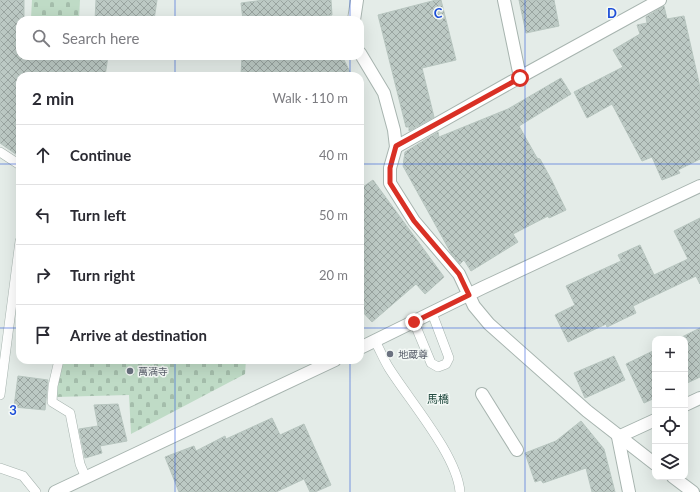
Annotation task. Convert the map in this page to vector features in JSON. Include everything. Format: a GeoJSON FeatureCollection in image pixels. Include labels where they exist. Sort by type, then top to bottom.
{"type":"FeatureCollection","features":[{"type":"Feature","properties":{"kind":"street"},"geometry":{"type":"LineString","coordinates":[[355,16],[357,0]]}},
{"type":"Feature","properties":{"kind":"street"},"geometry":{"type":"LineString","coordinates":[[504,0],[520,78]]}},
{"type":"Feature","properties":{"kind":"street"},"geometry":{"type":"LineString","coordinates":[[396,146],[660,0]]}},
{"type":"Feature","properties":{"kind":"street"},"geometry":{"type":"LineString","coordinates":[[364,60],[384,93],[394,130],[396,146],[390,168],[390,183],[414,221],[459,274],[474,306],[489,324],[618,437],[652,462]]}},
{"type":"Feature","properties":{"kind":"street"},"geometry":{"type":"LineString","coordinates":[[364,346],[700,186]]}},
{"type":"Feature","properties":{"kind":"street"},"geometry":{"type":"LineString","coordinates":[[55,492],[327,364]]}},
{"type":"Feature","properties":{"kind":"street"},"geometry":{"type":"LineString","coordinates":[[482,394],[517,450]]}},
{"type":"Feature","properties":{"kind":"street"},"geometry":{"type":"LineString","coordinates":[[688,404],[700,398]]}},
{"type":"Feature","properties":{"kind":"street"},"geometry":{"type":"LineString","coordinates":[[618,437],[652,421]]}},
{"type":"Feature","properties":{"kind":"street"},"geometry":{"type":"LineString","coordinates":[[618,437],[629,492]]}},
{"type":"Feature","properties":{"kind":"street"},"geometry":{"type":"LineString","coordinates":[[677,480],[693,492]]}},
{"type":"Feature","properties":{"kind":"lane"},"geometry":{"type":"LineString","coordinates":[[0,152],[16,162]]}},
{"type":"Feature","properties":{"kind":"lane"},"geometry":{"type":"LineString","coordinates":[[0,395],[16,272]]}},
{"type":"Feature","properties":{"kind":"lane"},"geometry":{"type":"LineString","coordinates":[[414,322],[431,363],[438,367],[446,364],[449,358],[432,313]]}},
{"type":"Feature","properties":{"kind":"lane"},"geometry":{"type":"LineString","coordinates":[[375,341],[389,368],[435,436],[459,482],[460,492]]}},
{"type":"Feature","properties":{"kind":"lane"},"geometry":{"type":"LineString","coordinates":[[58,364],[53,386],[52,402],[70,413],[80,464],[86,478]]}},
{"type":"Feature","properties":{"kind":"lane"},"geometry":{"type":"LineString","coordinates":[[0,468],[23,476],[36,492]]}},
{"type":"Feature","properties":{"kind":"green space"},"geometry":{"type":"Polygon","coordinates":[[[32,0],[80,0],[79,16],[31,16],[32,0]]]}},
{"type":"Feature","properties":{"kind":"green space"},"geometry":{"type":"Polygon","coordinates":[[[62,364],[246,364],[245,374],[131,434],[129,395],[55,397],[62,364]]]}},
{"type":"Feature","properties":{"kind":"building"},"geometry":{"type":"Polygon","coordinates":[[[0,0],[24,0],[24,16],[16,16],[16,60],[107,60],[106,72],[16,72],[16,154],[0,143],[0,0]]]}},
{"type":"Feature","properties":{"kind":"building"},"geometry":{"type":"Polygon","coordinates":[[[96,0],[157,0],[155,16],[95,16],[96,0]]]}},
{"type":"Feature","properties":{"kind":"building"},"geometry":{"type":"Polygon","coordinates":[[[264,0],[331,0],[332,15],[243,16],[241,3],[264,0]]]}},
{"type":"Feature","properties":{"kind":"building"},"geometry":{"type":"Polygon","coordinates":[[[441,0],[456,60],[422,68],[434,117],[409,131],[409,127],[406,127],[378,15],[441,0]]]}},
{"type":"Feature","properties":{"kind":"building"},"geometry":{"type":"Polygon","coordinates":[[[519,0],[554,0],[559,26],[526,33],[519,0]]]}},
{"type":"Feature","properties":{"kind":"building"},"geometry":{"type":"Polygon","coordinates":[[[664,6],[667,19],[684,16],[700,87],[700,159],[678,170],[680,173],[662,180],[652,157],[642,161],[612,104],[587,118],[574,92],[623,67],[613,50],[640,34],[637,25],[647,23],[646,17],[664,6]]]}},
{"type":"Feature","properties":{"kind":"building"},"geometry":{"type":"Polygon","coordinates":[[[242,60],[344,60],[350,72],[241,72],[242,60]]]}},
{"type":"Feature","properties":{"kind":"building"},"geometry":{"type":"Polygon","coordinates":[[[561,78],[571,94],[519,126],[537,158],[540,159],[566,210],[549,218],[548,216],[513,234],[518,242],[471,271],[464,260],[460,264],[451,253],[403,166],[405,152],[438,132],[439,137],[508,109],[561,78]]]}},
{"type":"Feature","properties":{"kind":"building"},"geometry":{"type":"Polygon","coordinates":[[[373,180],[444,277],[425,294],[416,284],[372,322],[364,313],[364,186],[373,180]]]}},
{"type":"Feature","properties":{"kind":"building"},"geometry":{"type":"Polygon","coordinates":[[[700,218],[700,284],[696,276],[633,306],[636,313],[607,327],[606,324],[568,342],[555,315],[575,305],[566,286],[621,261],[618,255],[640,245],[654,275],[688,259],[674,231],[700,218]]]}},
{"type":"Feature","properties":{"kind":"building"},"geometry":{"type":"Polygon","coordinates":[[[700,328],[700,377],[688,383],[688,336],[684,336],[700,328]]]}},
{"type":"Feature","properties":{"kind":"building"},"geometry":{"type":"Polygon","coordinates":[[[652,351],[652,399],[644,403],[626,364],[652,351]]]}},
{"type":"Feature","properties":{"kind":"building"},"geometry":{"type":"Polygon","coordinates":[[[614,356],[625,380],[585,398],[574,373],[614,356]]]}},
{"type":"Feature","properties":{"kind":"building"},"geometry":{"type":"Polygon","coordinates":[[[18,376],[48,380],[45,410],[14,407],[18,376]]]}},
{"type":"Feature","properties":{"kind":"building"},"geometry":{"type":"Polygon","coordinates":[[[118,404],[127,441],[100,446],[102,453],[85,458],[79,429],[98,426],[94,405],[118,404]]]}},
{"type":"Feature","properties":{"kind":"building"},"geometry":{"type":"Polygon","coordinates":[[[272,418],[280,435],[304,424],[331,485],[315,492],[310,492],[304,479],[276,492],[179,492],[165,457],[194,446],[196,451],[225,436],[226,439],[272,418]]]}},
{"type":"Feature","properties":{"kind":"building"},"geometry":{"type":"Polygon","coordinates":[[[581,421],[604,449],[615,492],[592,492],[586,468],[543,483],[541,480],[535,482],[525,453],[556,441],[581,421]]]}},
{"type":"Feature","properties":{"kind":"place","name":"地蔵尊"},"geometry":{"type":"Point","coordinates":[390,354]}},
{"type":"Feature","properties":{"kind":"place","name":"萬満寺"},"geometry":{"type":"Point","coordinates":[130,371]}},
{"type":"Feature","properties":{"kind":"district","name":"馬橋"},"geometry":{"type":"Point","coordinates":[438,398]}},
{"type":"Feature","properties":{"kind":"route"},"geometry":{"type":"LineString","coordinates":[[414,322],[469,295],[459,274],[414,221],[398,198],[390,183],[390,168],[396,146],[520,78]]}}]}
